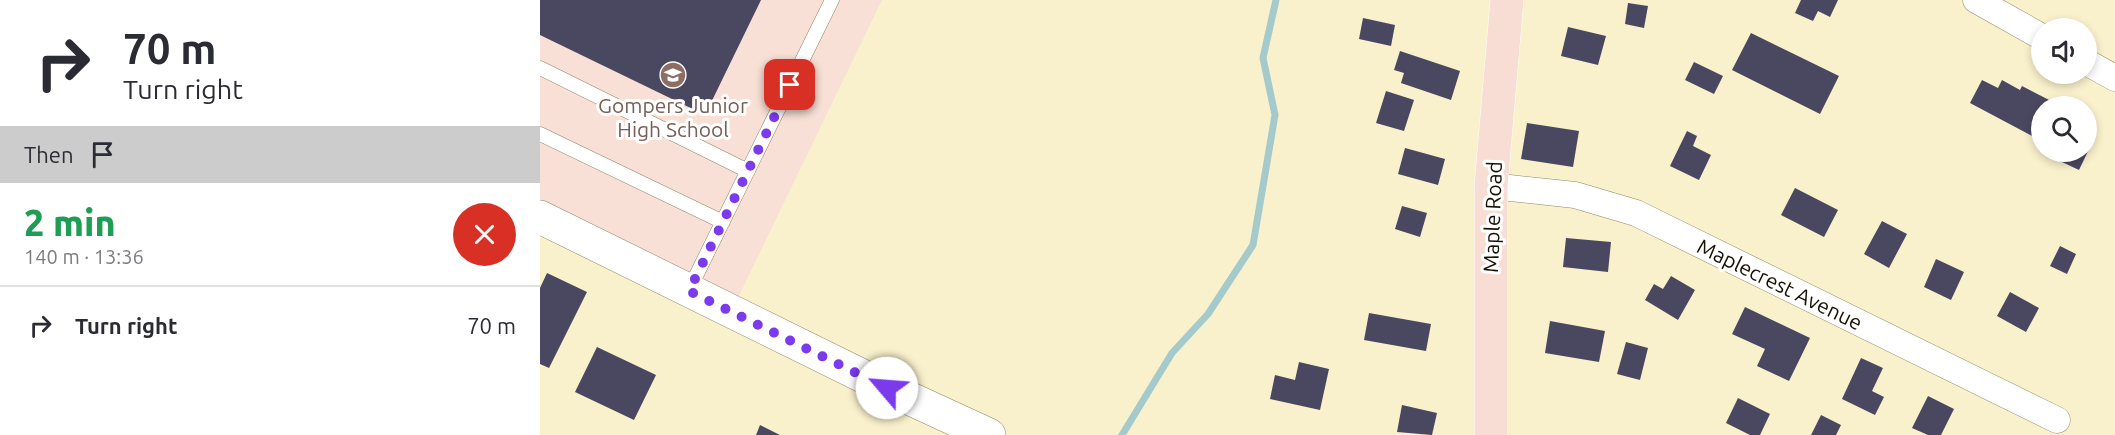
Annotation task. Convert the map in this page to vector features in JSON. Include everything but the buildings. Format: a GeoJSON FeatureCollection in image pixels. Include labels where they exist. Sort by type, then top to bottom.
{"type":"FeatureCollection","features":[{"type":"Feature","properties":{"kind":"main road","name":"Maple Road"},"geometry":{"type":"LineString","coordinates":[[1491,435],[1491,186],[1507,0]]}},
{"type":"Feature","properties":{"kind":"street"},"geometry":{"type":"LineString","coordinates":[[1976,0],[2031,31]]}},
{"type":"Feature","properties":{"kind":"street"},"geometry":{"type":"LineString","coordinates":[[2097,68],[2115,78]]}},
{"type":"Feature","properties":{"kind":"street","name":"Maplecrest Avenue"},"geometry":{"type":"LineString","coordinates":[[1491,186],[1575,195],[1636,213],[2056,420]]}},
{"type":"Feature","properties":{"kind":"street"},"geometry":{"type":"LineString","coordinates":[[540,217],[887,388],[989,435]]}},
{"type":"Feature","properties":{"kind":"lane"},"geometry":{"type":"LineString","coordinates":[[689,291],[832,0]]}},
{"type":"Feature","properties":{"kind":"lane"},"geometry":{"type":"LineString","coordinates":[[540,68],[748,171]]}},
{"type":"Feature","properties":{"kind":"lane"},"geometry":{"type":"LineString","coordinates":[[540,134],[723,222]]}},
{"type":"Feature","properties":{"kind":"shaded area"},"geometry":{"type":"Polygon","coordinates":[[[540,0],[882,0],[734,306],[540,212],[540,0]]]}},
{"type":"Feature","properties":{"kind":"waterway"},"geometry":{"type":"LineString","coordinates":[[1122,435],[1172,353],[1208,314],[1253,245],[1275,115],[1263,58],[1276,0]]}},
{"type":"Feature","properties":{"kind":"place","name":"Gompers Junior High School"},"geometry":{"type":"Point","coordinates":[673,75]}},
{"type":"Feature","properties":{"kind":"route"},"geometry":{"type":"LineString","coordinates":[[790,85],[689,291],[887,388]]}}]}
